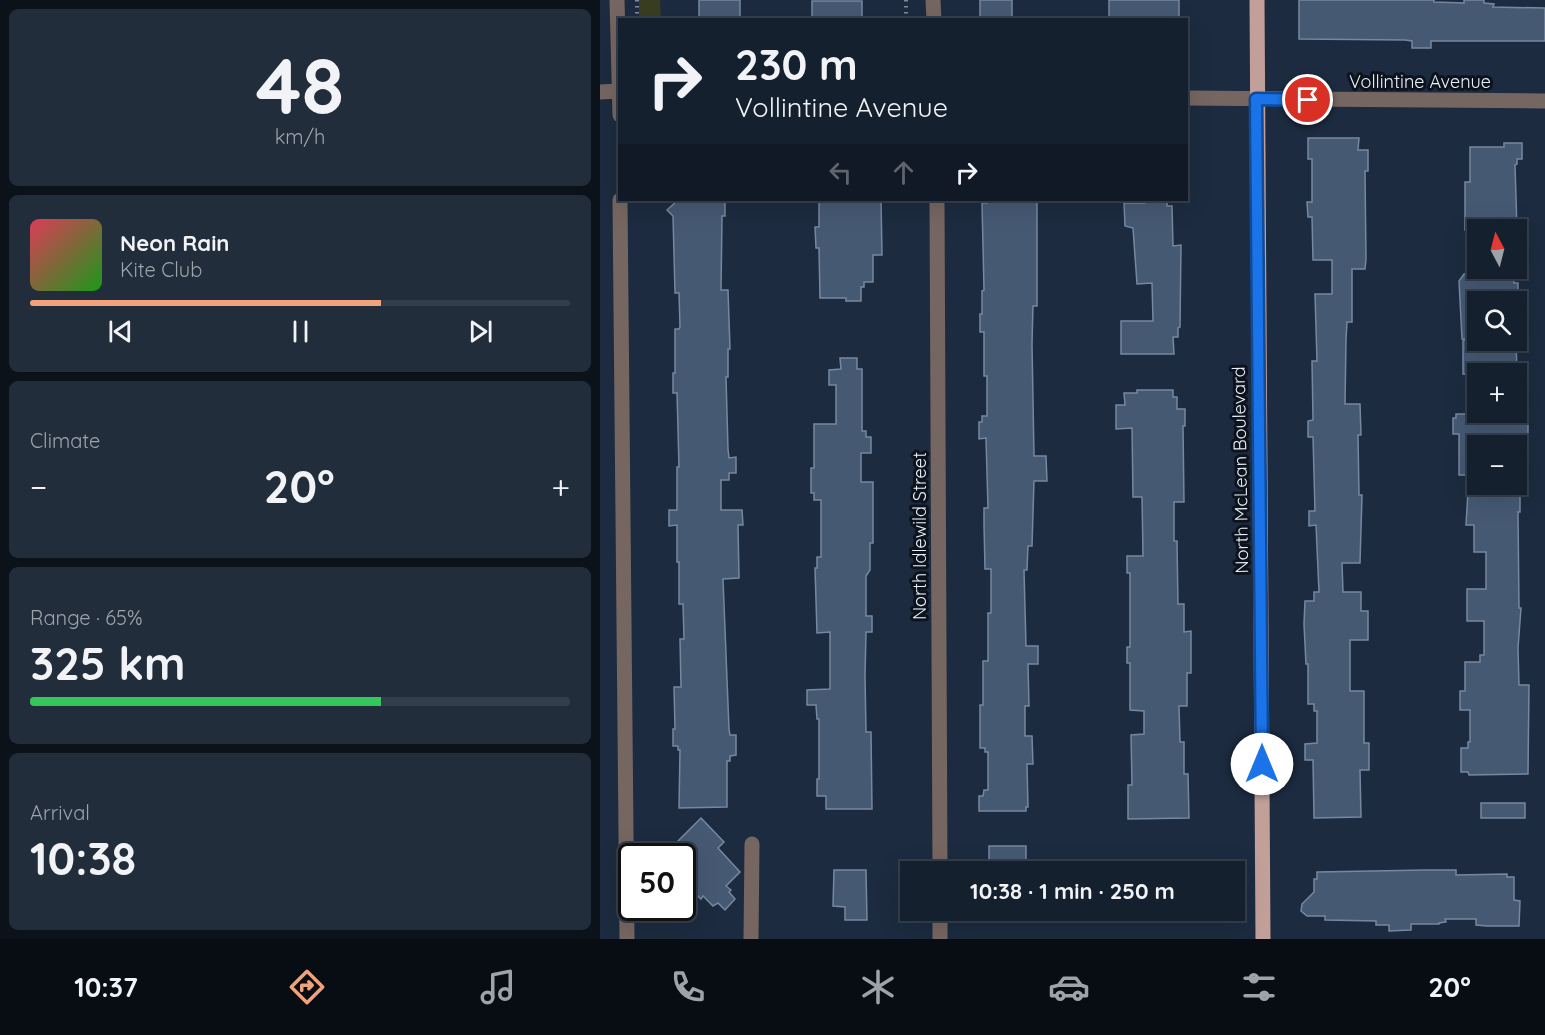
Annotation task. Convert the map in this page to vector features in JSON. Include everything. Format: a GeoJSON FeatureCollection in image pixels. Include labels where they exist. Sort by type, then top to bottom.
{"type":"FeatureCollection","features":[{"type":"Feature","properties":{"kind":"main road","name":"North McLean Boulevard"},"geometry":{"type":"LineString","coordinates":[[1257,0],[1263,939]]}},
{"type":"Feature","properties":{"kind":"street"},"geometry":{"type":"LineString","coordinates":[[617,0],[618,46]]}},
{"type":"Feature","properties":{"kind":"street"},"geometry":{"type":"LineString","coordinates":[[933,0],[934,18]]}},
{"type":"Feature","properties":{"kind":"street"},"geometry":{"type":"LineString","coordinates":[[600,92],[618,92]]}},
{"type":"Feature","properties":{"kind":"street","name":"Vollintine Avenue"},"geometry":{"type":"LineString","coordinates":[[1188,98],[1545,101]]}},
{"type":"Feature","properties":{"kind":"street"},"geometry":{"type":"LineString","coordinates":[[620,201],[627,939]]}},
{"type":"Feature","properties":{"kind":"street","name":"North Idlewild Street"},"geometry":{"type":"LineString","coordinates":[[937,201],[940,861]]}},
{"type":"Feature","properties":{"kind":"street"},"geometry":{"type":"LineString","coordinates":[[751,939],[752,844]]}},
{"type":"Feature","properties":{"kind":"street"},"geometry":{"type":"LineString","coordinates":[[940,921],[940,939]]}},
{"type":"Feature","properties":{"kind":"path"},"geometry":{"type":"LineString","coordinates":[[637,0],[637,18]]}},
{"type":"Feature","properties":{"kind":"path"},"geometry":{"type":"LineString","coordinates":[[906,0],[906,18]]}},
{"type":"Feature","properties":{"kind":"green space"},"geometry":{"type":"Polygon","coordinates":[[[639,0],[660,0],[661,18],[639,18],[639,0]]]}},
{"type":"Feature","properties":{"kind":"building"},"geometry":{"type":"Polygon","coordinates":[[[699,0],[740,0],[740,18],[699,18],[699,0]]]}},
{"type":"Feature","properties":{"kind":"building"},"geometry":{"type":"Polygon","coordinates":[[[980,0],[1012,0],[1012,18],[980,18],[980,0]]]}},
{"type":"Feature","properties":{"kind":"building"},"geometry":{"type":"Polygon","coordinates":[[[1109,0],[1179,0],[1179,18],[1109,18],[1109,0]]]}},
{"type":"Feature","properties":{"kind":"building"},"geometry":{"type":"Polygon","coordinates":[[[1299,0],[1434,0],[1434,2],[1464,3],[1464,0],[1484,0],[1484,3],[1494,4],[1493,7],[1545,8],[1545,41],[1431,41],[1431,48],[1412,48],[1412,41],[1405,40],[1299,39],[1299,0]]]}},
{"type":"Feature","properties":{"kind":"building"},"geometry":{"type":"Polygon","coordinates":[[[812,1],[862,1],[862,18],[812,18],[812,1]]]}},
{"type":"Feature","properties":{"kind":"building"},"geometry":{"type":"Polygon","coordinates":[[[1308,138],[1359,138],[1358,150],[1368,150],[1368,171],[1365,171],[1365,269],[1352,269],[1352,322],[1347,322],[1346,340],[1345,404],[1360,404],[1359,495],[1362,495],[1360,563],[1342,563],[1343,592],[1361,592],[1361,611],[1368,611],[1368,640],[1350,640],[1350,691],[1364,691],[1364,743],[1369,743],[1369,770],[1360,770],[1361,817],[1314,818],[1313,760],[1305,760],[1305,744],[1317,743],[1317,711],[1314,711],[1314,704],[1308,704],[1308,664],[1306,664],[1304,624],[1305,601],[1314,601],[1314,592],[1319,592],[1316,525],[1309,526],[1309,511],[1315,511],[1313,437],[1308,437],[1308,421],[1313,420],[1312,361],[1317,361],[1315,294],[1332,294],[1332,260],[1313,260],[1312,217],[1308,217],[1307,202],[1312,202],[1312,159],[1308,159],[1308,138]]]}},
{"type":"Feature","properties":{"kind":"building"},"geometry":{"type":"Polygon","coordinates":[[[1504,143],[1522,143],[1522,159],[1517,159],[1515,165],[1517,219],[1467,219],[1467,230],[1465,230],[1465,182],[1470,182],[1470,147],[1504,147],[1504,143]]]}},
{"type":"Feature","properties":{"kind":"building"},"geometry":{"type":"Polygon","coordinates":[[[677,201],[725,201],[725,216],[722,216],[721,290],[728,290],[730,349],[728,349],[728,377],[726,377],[728,449],[729,458],[736,457],[736,473],[729,473],[729,480],[721,480],[721,510],[742,510],[743,525],[738,525],[739,578],[723,579],[729,729],[730,735],[736,735],[736,755],[730,756],[730,761],[727,761],[727,807],[679,808],[680,750],[678,746],[673,746],[673,729],[675,729],[674,687],[681,687],[680,639],[684,639],[683,604],[679,604],[677,525],[669,526],[669,510],[677,510],[677,467],[679,467],[677,393],[673,393],[673,373],[675,373],[675,329],[680,327],[679,293],[675,293],[673,216],[667,210],[677,201]]]}},
{"type":"Feature","properties":{"kind":"building"},"geometry":{"type":"Polygon","coordinates":[[[819,201],[881,201],[882,255],[873,255],[873,282],[864,282],[864,287],[861,287],[861,301],[846,301],[846,298],[820,298],[819,248],[816,248],[815,227],[819,227],[819,201]]]}},
{"type":"Feature","properties":{"kind":"building"},"geometry":{"type":"Polygon","coordinates":[[[987,201],[1037,201],[1037,306],[1033,306],[1032,344],[1034,456],[1046,456],[1047,481],[1034,481],[1032,546],[1028,546],[1027,570],[1024,570],[1026,646],[1038,646],[1038,664],[1028,664],[1029,706],[1025,706],[1025,736],[1032,736],[1033,764],[1027,764],[1028,807],[1026,811],[979,811],[979,796],[983,796],[984,790],[988,790],[988,752],[985,752],[985,748],[980,748],[980,705],[983,705],[983,661],[988,661],[988,613],[991,613],[991,569],[985,569],[984,508],[988,508],[986,438],[979,439],[979,422],[982,422],[982,416],[987,416],[984,332],[980,332],[980,314],[982,314],[982,291],[984,290],[982,203],[987,203],[987,201]]]}},
{"type":"Feature","properties":{"kind":"building"},"geometry":{"type":"Polygon","coordinates":[[[1145,201],[1167,201],[1167,206],[1172,206],[1173,246],[1181,245],[1180,327],[1178,337],[1173,337],[1174,354],[1121,354],[1121,321],[1153,321],[1152,283],[1137,284],[1133,228],[1125,226],[1124,203],[1145,203],[1145,201]]]}},
{"type":"Feature","properties":{"kind":"building"},"geometry":{"type":"Polygon","coordinates":[[[1464,274],[1467,274],[1467,279],[1514,279],[1514,283],[1518,283],[1518,291],[1467,291],[1467,339],[1462,339],[1459,281],[1464,274]]]}},
{"type":"Feature","properties":{"kind":"building"},"geometry":{"type":"Polygon","coordinates":[[[1463,340],[1467,340],[1467,351],[1516,351],[1517,363],[1467,363],[1467,374],[1463,374],[1463,340]]]}},
{"type":"Feature","properties":{"kind":"building"},"geometry":{"type":"Polygon","coordinates":[[[840,358],[857,358],[857,369],[862,369],[862,431],[866,431],[866,437],[871,437],[871,453],[861,453],[861,482],[873,482],[873,543],[870,543],[870,570],[866,576],[866,616],[872,616],[872,632],[866,632],[865,676],[866,732],[871,732],[872,809],[826,809],[826,796],[817,796],[819,719],[817,719],[816,705],[807,705],[807,690],[830,689],[830,632],[817,633],[815,568],[817,568],[817,557],[821,557],[821,500],[814,500],[814,493],[811,493],[811,468],[814,468],[814,424],[836,424],[836,385],[829,385],[829,370],[841,369],[840,358]]]}},
{"type":"Feature","properties":{"kind":"building"},"geometry":{"type":"Polygon","coordinates":[[[1137,390],[1173,390],[1173,397],[1177,397],[1177,409],[1185,409],[1185,426],[1183,426],[1184,502],[1174,502],[1174,541],[1177,541],[1178,604],[1184,604],[1184,632],[1191,631],[1191,673],[1187,673],[1187,706],[1179,706],[1180,742],[1184,742],[1184,774],[1188,774],[1189,818],[1128,819],[1128,785],[1132,785],[1131,735],[1144,734],[1144,711],[1130,710],[1130,663],[1127,663],[1127,647],[1130,647],[1130,573],[1127,573],[1127,556],[1143,556],[1142,497],[1133,497],[1132,428],[1116,429],[1116,405],[1125,405],[1124,393],[1137,393],[1137,390]]]}},
{"type":"Feature","properties":{"kind":"building"},"geometry":{"type":"Polygon","coordinates":[[[1467,412],[1467,423],[1527,423],[1528,420],[1528,437],[1527,435],[1467,435],[1467,475],[1459,475],[1459,434],[1453,434],[1453,418],[1456,418],[1456,414],[1467,412]]]}},
{"type":"Feature","properties":{"kind":"building"},"geometry":{"type":"Polygon","coordinates":[[[1468,495],[1520,495],[1520,512],[1518,512],[1519,608],[1521,608],[1518,648],[1519,685],[1529,685],[1528,774],[1469,775],[1468,772],[1461,772],[1461,748],[1468,748],[1468,742],[1470,742],[1470,710],[1460,710],[1460,691],[1465,691],[1465,662],[1480,662],[1480,655],[1484,655],[1484,621],[1467,621],[1467,589],[1486,589],[1486,552],[1474,552],[1474,525],[1466,525],[1468,495]]]}},
{"type":"Feature","properties":{"kind":"building"},"geometry":{"type":"Polygon","coordinates":[[[1481,803],[1525,803],[1525,818],[1481,818],[1481,803]]]}},
{"type":"Feature","properties":{"kind":"building"},"geometry":{"type":"Polygon","coordinates":[[[701,818],[724,842],[718,848],[740,872],[726,886],[731,890],[729,892],[735,899],[725,910],[718,903],[713,906],[703,896],[701,899],[696,894],[696,843],[676,843],[701,818]]]}},
{"type":"Feature","properties":{"kind":"building"},"geometry":{"type":"Polygon","coordinates":[[[989,846],[1026,846],[1026,861],[989,861],[989,846]]]}},
{"type":"Feature","properties":{"kind":"building"},"geometry":{"type":"Polygon","coordinates":[[[834,870],[866,870],[867,920],[845,920],[845,907],[833,906],[834,870]]]}},
{"type":"Feature","properties":{"kind":"building"},"geometry":{"type":"Polygon","coordinates":[[[1456,870],[1456,875],[1507,874],[1507,877],[1514,877],[1514,900],[1520,901],[1519,926],[1476,925],[1476,919],[1445,919],[1446,922],[1439,924],[1411,924],[1411,930],[1389,931],[1389,925],[1376,925],[1376,921],[1325,920],[1325,916],[1307,916],[1301,911],[1302,904],[1314,892],[1314,879],[1317,879],[1317,872],[1456,870]]]}},
{"type":"Feature","properties":{"kind":"route"},"geometry":{"type":"LineString","coordinates":[[1262,764],[1256,99],[1308,100]]}}]}
